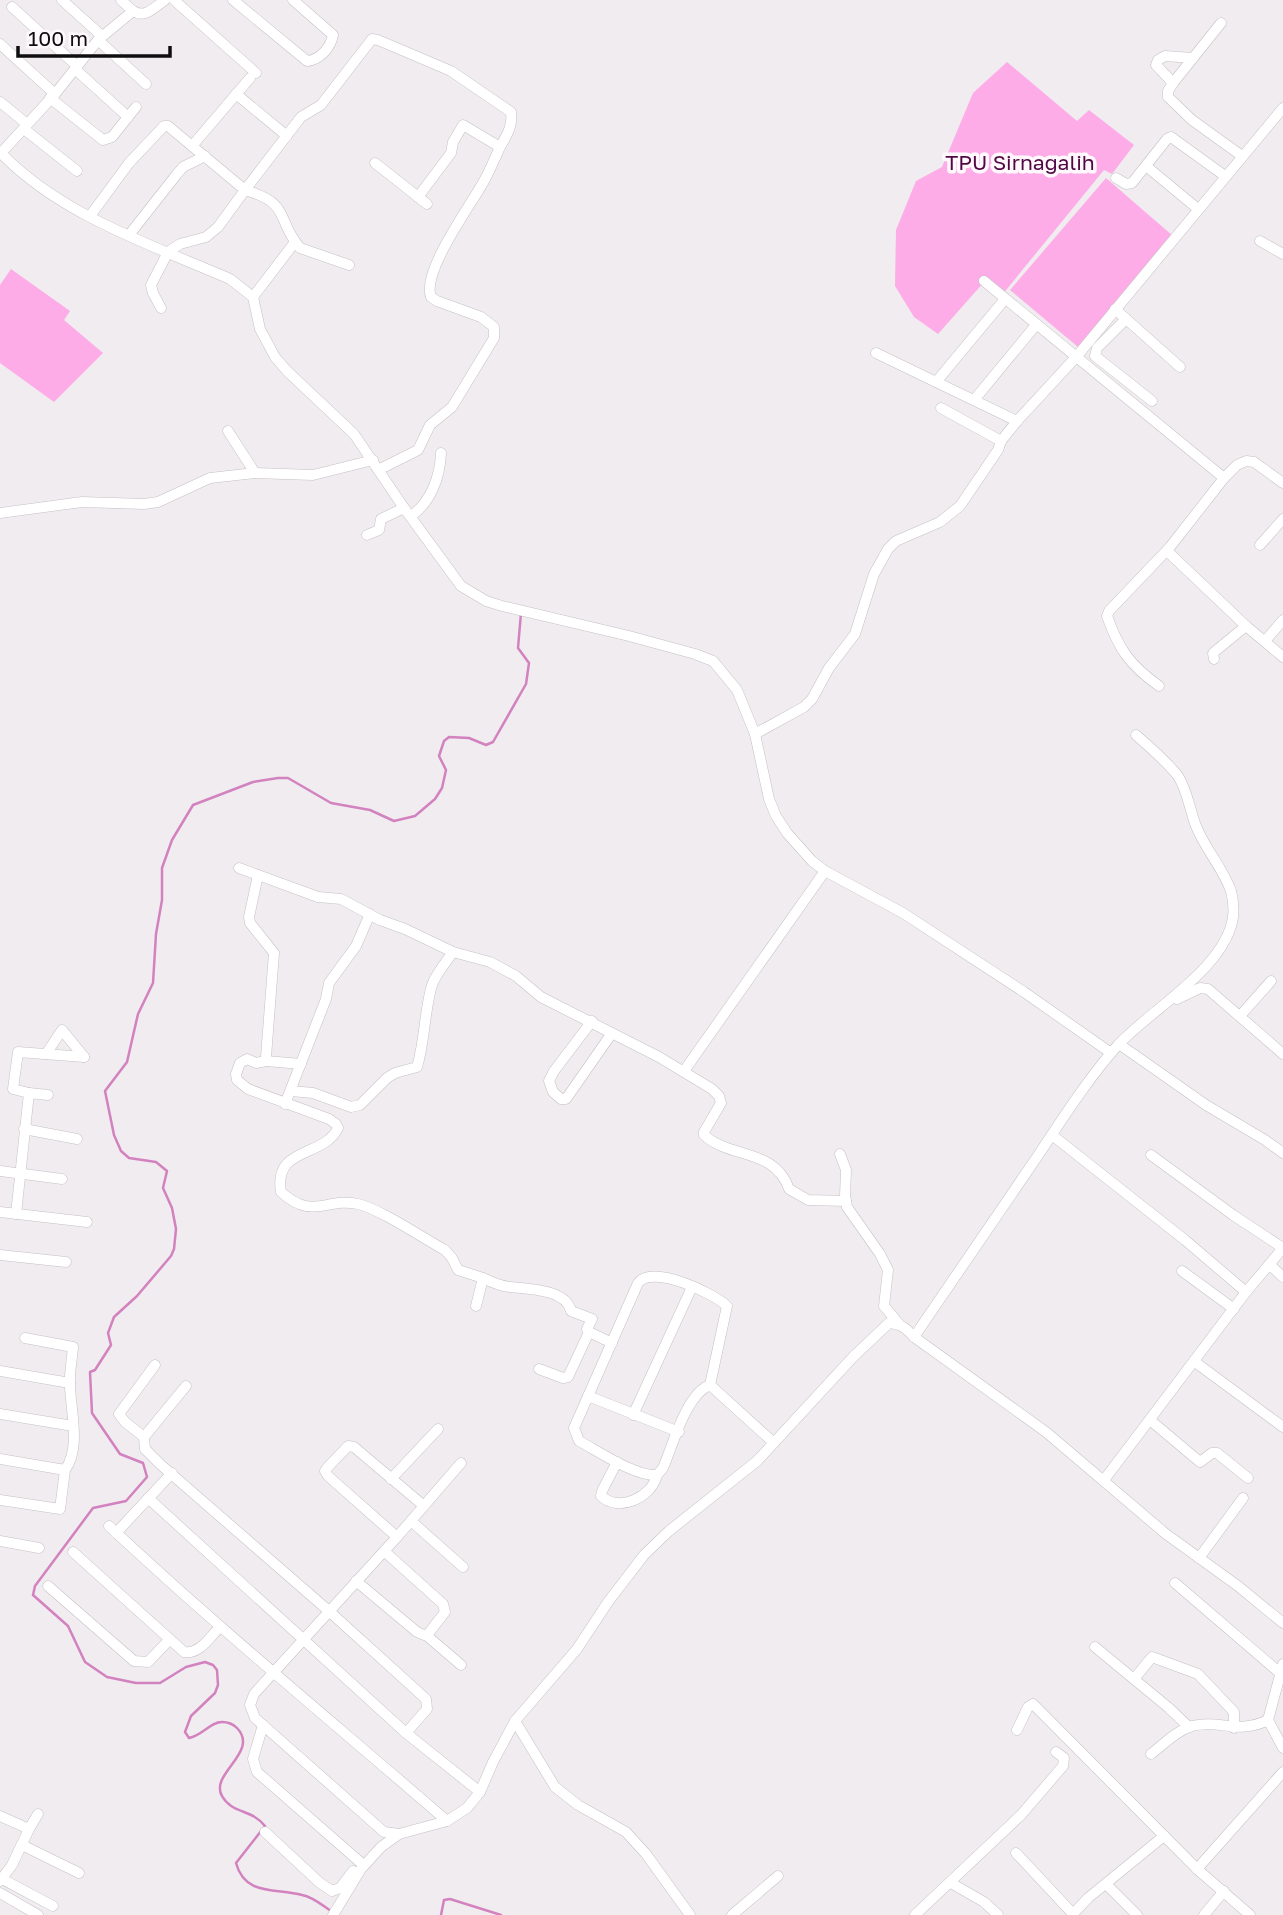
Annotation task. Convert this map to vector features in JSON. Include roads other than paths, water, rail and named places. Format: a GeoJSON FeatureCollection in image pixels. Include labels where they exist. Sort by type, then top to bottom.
{"type":"FeatureCollection","features":[{"type":"Feature","properties":{"kind":"street"},"geometry":{"type":"LineString","coordinates":[[62,0],[146,84]]}},
{"type":"Feature","properties":{"kind":"street"},"geometry":{"type":"LineString","coordinates":[[121,0],[140,15],[146,14],[165,0]]}},
{"type":"Feature","properties":{"kind":"street"},"geometry":{"type":"LineString","coordinates":[[174,0],[253,76],[192,146]]}},
{"type":"Feature","properties":{"kind":"street"},"geometry":{"type":"LineString","coordinates":[[233,0],[307,61],[313,61],[330,44],[332,35],[293,0]]}},
{"type":"Feature","properties":{"kind":"street"},"geometry":{"type":"LineString","coordinates":[[12,7],[128,117]]}},
{"type":"Feature","properties":{"kind":"street"},"geometry":{"type":"LineString","coordinates":[[133,11],[100,38],[26,127],[0,153],[51,193],[90,216],[230,279],[253,297],[260,328],[275,357],[354,433],[461,586],[485,601],[654,642],[713,661],[737,690],[755,734],[769,799],[776,816],[799,847],[825,871],[903,913],[1111,1053]]}},
{"type":"Feature","properties":{"kind":"street"},"geometry":{"type":"LineString","coordinates":[[1221,23],[1172,83],[1168,97],[1242,156]]}},
{"type":"Feature","properties":{"kind":"street"},"geometry":{"type":"LineString","coordinates":[[160,308],[151,285],[168,252],[180,244],[206,237],[218,227],[301,117],[321,105],[372,39],[451,71],[511,112],[512,125],[485,180],[449,238],[429,287],[431,297],[437,301],[487,320],[494,327],[494,338],[452,407],[430,425],[418,450],[378,470]]}},
{"type":"Feature","properties":{"kind":"street"},"geometry":{"type":"LineString","coordinates":[[0,44],[52,96],[103,140],[112,137],[136,107]]}},
{"type":"Feature","properties":{"kind":"street"},"geometry":{"type":"LineString","coordinates":[[1172,83],[1156,65],[1157,60],[1165,56],[1193,58]]}},
{"type":"Feature","properties":{"kind":"street"},"geometry":{"type":"LineString","coordinates":[[236,94],[287,136]]}},
{"type":"Feature","properties":{"kind":"street"},"geometry":{"type":"LineString","coordinates":[[0,102],[77,171]]}},
{"type":"Feature","properties":{"kind":"street"},"geometry":{"type":"LineString","coordinates":[[755,734],[804,707],[812,699],[830,667],[855,634],[874,574],[888,549],[897,541],[940,522],[960,506],[998,450],[1001,441],[1017,421],[1077,356],[1283,108]]}},
{"type":"Feature","properties":{"kind":"street"},"geometry":{"type":"LineString","coordinates":[[418,197],[451,153],[453,142],[463,125],[500,147]]}},
{"type":"Feature","properties":{"kind":"street"},"geometry":{"type":"LineString","coordinates":[[90,216],[129,163],[162,127],[167,126],[245,190],[265,195],[275,203],[300,248],[349,265]]}},
{"type":"Feature","properties":{"kind":"street"},"geometry":{"type":"LineString","coordinates":[[1116,178],[1131,184],[1171,137],[1225,176]]}},
{"type":"Feature","properties":{"kind":"street"},"geometry":{"type":"LineString","coordinates":[[129,235],[183,167],[205,156]]}},
{"type":"Feature","properties":{"kind":"street"},"geometry":{"type":"LineString","coordinates":[[375,163],[427,204]]}},
{"type":"Feature","properties":{"kind":"street"},"geometry":{"type":"LineString","coordinates":[[1146,166],[1198,209]]}},
{"type":"Feature","properties":{"kind":"street"},"geometry":{"type":"LineString","coordinates":[[1260,241],[1283,254]]}},
{"type":"Feature","properties":{"kind":"street"},"geometry":{"type":"LineString","coordinates":[[253,297],[295,242]]}},
{"type":"Feature","properties":{"kind":"street"},"geometry":{"type":"LineString","coordinates":[[984,281],[1224,478]]}},
{"type":"Feature","properties":{"kind":"street"},"geometry":{"type":"LineString","coordinates":[[936,382],[1005,299]]}},
{"type":"Feature","properties":{"kind":"street"},"geometry":{"type":"LineString","coordinates":[[1115,309],[1180,367]]}},
{"type":"Feature","properties":{"kind":"street"},"geometry":{"type":"LineString","coordinates":[[1126,319],[1097,348],[1095,356],[1152,401]]}},
{"type":"Feature","properties":{"kind":"street"},"geometry":{"type":"LineString","coordinates":[[974,400],[1036,325]]}},
{"type":"Feature","properties":{"kind":"street"},"geometry":{"type":"LineString","coordinates":[[876,353],[1017,421]]}},
{"type":"Feature","properties":{"kind":"street"},"geometry":{"type":"LineString","coordinates":[[942,408],[1001,441]]}},
{"type":"Feature","properties":{"kind":"street"},"geometry":{"type":"LineString","coordinates":[[228,431],[255,473]]}},
{"type":"Feature","properties":{"kind":"street"},"geometry":{"type":"LineString","coordinates":[[367,535],[379,530],[379,520],[426,503],[436,481],[441,453]]}},
{"type":"Feature","properties":{"kind":"street"},"geometry":{"type":"LineString","coordinates":[[0,513],[82,502],[159,502],[210,478],[255,473],[313,475],[373,460]]}},
{"type":"Feature","properties":{"kind":"street"},"geometry":{"type":"LineString","coordinates":[[1160,686],[1127,659],[1116,641],[1107,616],[1115,603],[1167,551],[1237,465],[1254,462],[1283,483]]}},
{"type":"Feature","properties":{"kind":"street"},"geometry":{"type":"LineString","coordinates":[[1260,545],[1283,519]]}},
{"type":"Feature","properties":{"kind":"street"},"geometry":{"type":"LineString","coordinates":[[1167,551],[1283,657]]}},
{"type":"Feature","properties":{"kind":"street"},"geometry":{"type":"LineString","coordinates":[[1265,641],[1283,620]]}},
{"type":"Feature","properties":{"kind":"street"},"geometry":{"type":"LineString","coordinates":[[1214,659],[1213,653],[1246,626]]}},
{"type":"Feature","properties":{"kind":"street"},"geometry":{"type":"LineString","coordinates":[[914,1337],[1111,1053],[1170,1001],[1226,939],[1234,916],[1227,880],[1196,828],[1180,779],[1161,757],[1136,735]]}},
{"type":"Feature","properties":{"kind":"street"},"geometry":{"type":"LineString","coordinates":[[239,868],[318,897],[341,899],[453,952],[490,962],[516,976],[541,997],[696,1077],[719,1096],[720,1103],[704,1135],[711,1141],[755,1156],[772,1165],[785,1177],[789,1189],[799,1196],[808,1200],[846,1201]]}},
{"type":"Feature","properties":{"kind":"street"},"geometry":{"type":"LineString","coordinates":[[684,1071],[825,871]]}},
{"type":"Feature","properties":{"kind":"street"},"geometry":{"type":"LineString","coordinates":[[258,876],[250,923],[275,958],[266,1061]]}},
{"type":"Feature","properties":{"kind":"street"},"geometry":{"type":"LineString","coordinates":[[285,1104],[326,999],[329,983],[356,946],[370,914]]}},
{"type":"Feature","properties":{"kind":"street"},"geometry":{"type":"LineString","coordinates":[[291,1091],[313,1093],[351,1107],[360,1104],[395,1073],[417,1068],[424,1043],[426,1014],[433,984],[453,952]]}},
{"type":"Feature","properties":{"kind":"street"},"geometry":{"type":"LineString","coordinates":[[1240,1016],[1271,981]]}},
{"type":"Feature","properties":{"kind":"street"},"geometry":{"type":"LineString","coordinates":[[1170,1001],[1205,988],[1283,1054]]}},
{"type":"Feature","properties":{"kind":"street"},"geometry":{"type":"LineString","coordinates":[[592,1021],[554,1071],[550,1081],[553,1092],[561,1099],[566,1099],[612,1033]]}},
{"type":"Feature","properties":{"kind":"street"},"geometry":{"type":"LineString","coordinates":[[1119,1044],[1206,1105],[1283,1153]]}},
{"type":"Feature","properties":{"kind":"street"},"geometry":{"type":"LineString","coordinates":[[46,1054],[18,1052],[13,1089],[48,1095]]}},
{"type":"Feature","properties":{"kind":"street"},"geometry":{"type":"LineString","coordinates":[[301,1064],[266,1061],[256,1063],[247,1059],[240,1063],[236,1074],[237,1080],[248,1089],[329,1119],[338,1128],[332,1138],[296,1157],[283,1168],[279,1178],[281,1192],[296,1204],[309,1207],[359,1204],[445,1250],[458,1270],[511,1287],[551,1293],[568,1304],[570,1311],[592,1319],[587,1329],[589,1332],[568,1377],[563,1378],[539,1368]]}},
{"type":"Feature","properties":{"kind":"street"},"geometry":{"type":"LineString","coordinates":[[16,1214],[29,1093]]}},
{"type":"Feature","properties":{"kind":"street"},"geometry":{"type":"LineString","coordinates":[[24,1129],[77,1139]]}},
{"type":"Feature","properties":{"kind":"street"},"geometry":{"type":"LineString","coordinates":[[1052,1135],[1246,1292]]}},
{"type":"Feature","properties":{"kind":"street"},"geometry":{"type":"LineString","coordinates":[[840,1154],[846,1170],[846,1201],[850,1212],[888,1270],[884,1306],[899,1324],[1046,1432],[1166,1534],[1238,1586],[1283,1623]]}},
{"type":"Feature","properties":{"kind":"street"},"geometry":{"type":"LineString","coordinates":[[1104,1480],[1246,1292],[1283,1248],[1152,1155]]}},
{"type":"Feature","properties":{"kind":"street"},"geometry":{"type":"LineString","coordinates":[[0,1171],[62,1179]]}},
{"type":"Feature","properties":{"kind":"street"},"geometry":{"type":"LineString","coordinates":[[0,1212],[87,1222]]}},
{"type":"Feature","properties":{"kind":"street"},"geometry":{"type":"LineString","coordinates":[[0,1255],[66,1262]]}},
{"type":"Feature","properties":{"kind":"street"},"geometry":{"type":"LineString","coordinates":[[1270,1265],[1283,1277]]}},
{"type":"Feature","properties":{"kind":"street"},"geometry":{"type":"LineString","coordinates":[[1182,1271],[1234,1309]]}},
{"type":"Feature","properties":{"kind":"street"},"geometry":{"type":"LineString","coordinates":[[617,1462],[602,1491],[601,1496],[605,1500],[619,1503],[643,1497],[653,1488],[690,1402],[699,1391],[710,1385],[728,1309],[725,1303],[692,1287],[654,1275],[642,1279],[574,1429],[579,1440],[617,1462],[648,1475],[657,1475]]}},
{"type":"Feature","properties":{"kind":"street"},"geometry":{"type":"LineString","coordinates":[[476,1306],[483,1278]]}},
{"type":"Feature","properties":{"kind":"street"},"geometry":{"type":"LineString","coordinates":[[633,1415],[692,1287]]}},
{"type":"Feature","properties":{"kind":"street"},"geometry":{"type":"LineString","coordinates":[[334,1913],[361,1869],[381,1847],[399,1834],[447,1821],[467,1808],[480,1792],[515,1721],[577,1649],[644,1555],[669,1531],[757,1461],[879,1331],[889,1324],[899,1324]]}},
{"type":"Feature","properties":{"kind":"street"},"geometry":{"type":"LineString","coordinates":[[589,1332],[612,1343]]}},
{"type":"Feature","properties":{"kind":"street"},"geometry":{"type":"LineString","coordinates":[[0,1500],[60,1509],[65,1470],[71,1463],[74,1433],[70,1383],[72,1347],[25,1338]]}},
{"type":"Feature","properties":{"kind":"street"},"geometry":{"type":"LineString","coordinates":[[1195,1362],[1283,1427]]}},
{"type":"Feature","properties":{"kind":"street"},"geometry":{"type":"LineString","coordinates":[[144,1437],[119,1414],[155,1365]]}},
{"type":"Feature","properties":{"kind":"street"},"geometry":{"type":"LineString","coordinates":[[0,1371],[70,1383]]}},
{"type":"Feature","properties":{"kind":"street"},"geometry":{"type":"LineString","coordinates":[[710,1385],[774,1443]]}},
{"type":"Feature","properties":{"kind":"street"},"geometry":{"type":"LineString","coordinates":[[186,1386],[144,1437],[145,1448],[426,1699],[427,1709],[406,1733]]}},
{"type":"Feature","properties":{"kind":"street"},"geometry":{"type":"LineString","coordinates":[[588,1396],[678,1432]]}},
{"type":"Feature","properties":{"kind":"street"},"geometry":{"type":"LineString","coordinates":[[0,1414],[73,1426]]}},
{"type":"Feature","properties":{"kind":"street"},"geometry":{"type":"LineString","coordinates":[[1150,1420],[1200,1462],[1212,1453],[1217,1453],[1248,1478]]}},
{"type":"Feature","properties":{"kind":"street"},"geometry":{"type":"LineString","coordinates":[[391,1479],[438,1429]]}},
{"type":"Feature","properties":{"kind":"street"},"geometry":{"type":"LineString","coordinates":[[397,1537],[325,1471],[351,1446],[424,1506]]}},
{"type":"Feature","properties":{"kind":"street"},"geometry":{"type":"LineString","coordinates":[[0,1459],[65,1470]]}},
{"type":"Feature","properties":{"kind":"street"},"geometry":{"type":"LineString","coordinates":[[399,1834],[384,1832],[255,1718],[250,1705],[254,1694],[461,1463]]}},
{"type":"Feature","properties":{"kind":"street"},"geometry":{"type":"LineString","coordinates":[[172,1473],[112,1530],[219,1628],[275,1672],[447,1821]]}},
{"type":"Feature","properties":{"kind":"street"},"geometry":{"type":"LineString","coordinates":[[148,1498],[406,1733],[480,1792]]}},
{"type":"Feature","properties":{"kind":"street"},"geometry":{"type":"LineString","coordinates":[[1199,1558],[1243,1498]]}},
{"type":"Feature","properties":{"kind":"street"},"geometry":{"type":"LineString","coordinates":[[411,1521],[463,1567]]}},
{"type":"Feature","properties":{"kind":"street"},"geometry":{"type":"LineString","coordinates":[[0,1541],[39,1548]]}},
{"type":"Feature","properties":{"kind":"street"},"geometry":{"type":"LineString","coordinates":[[384,1551],[443,1604],[445,1612],[426,1634]]}},
{"type":"Feature","properties":{"kind":"street"},"geometry":{"type":"LineString","coordinates":[[73,1552],[184,1652],[198,1650],[219,1628]]}},
{"type":"Feature","properties":{"kind":"street"},"geometry":{"type":"LineString","coordinates":[[356,1581],[417,1632],[426,1634],[461,1665]]}},
{"type":"Feature","properties":{"kind":"street"},"geometry":{"type":"LineString","coordinates":[[1175,1583],[1282,1668],[1268,1720],[1283,1748]]}},
{"type":"Feature","properties":{"kind":"street"},"geometry":{"type":"LineString","coordinates":[[48,1586],[134,1661],[148,1662],[170,1639]]}},
{"type":"Feature","properties":{"kind":"street"},"geometry":{"type":"LineString","coordinates":[[1095,1647],[1189,1727]]}},
{"type":"Feature","properties":{"kind":"street"},"geometry":{"type":"LineString","coordinates":[[1134,1679],[1152,1657],[1198,1674],[1234,1712],[1234,1728]]}},
{"type":"Feature","properties":{"kind":"street"},"geometry":{"type":"LineString","coordinates":[[1017,1730],[1032,1704],[1197,1869],[1250,1915]]}},
{"type":"Feature","properties":{"kind":"street"},"geometry":{"type":"LineString","coordinates":[[1152,1754],[1189,1727],[1203,1724],[1234,1728],[1255,1727],[1268,1720]]}},
{"type":"Feature","properties":{"kind":"street"},"geometry":{"type":"LineString","coordinates":[[515,1721],[555,1787],[578,1805],[626,1832],[646,1854],[690,1915]]}},
{"type":"Feature","properties":{"kind":"street"},"geometry":{"type":"LineString","coordinates":[[263,1725],[253,1759],[257,1772],[360,1862]]}},
{"type":"Feature","properties":{"kind":"street"},"geometry":{"type":"LineString","coordinates":[[915,1915],[1021,1815],[1063,1766],[1064,1758],[1056,1752]]}},
{"type":"Feature","properties":{"kind":"street"},"geometry":{"type":"LineString","coordinates":[[1197,1869],[1283,1772]]}},
{"type":"Feature","properties":{"kind":"street"},"geometry":{"type":"LineString","coordinates":[[38,1814],[12,1865],[1,1880],[53,1906]]}},
{"type":"Feature","properties":{"kind":"street"},"geometry":{"type":"LineString","coordinates":[[0,1816],[29,1829]]}},
{"type":"Feature","properties":{"kind":"street"},"geometry":{"type":"LineString","coordinates":[[265,1832],[332,1891],[340,1888],[384,1832]]}},
{"type":"Feature","properties":{"kind":"street"},"geometry":{"type":"LineString","coordinates":[[1016,1853],[1073,1915],[1088,1898],[1164,1836]]}},
{"type":"Feature","properties":{"kind":"street"},"geometry":{"type":"LineString","coordinates":[[22,1845],[79,1873]]}},
{"type":"Feature","properties":{"kind":"street"},"geometry":{"type":"LineString","coordinates":[[732,1915],[778,1876]]}},
{"type":"Feature","properties":{"kind":"street"},"geometry":{"type":"LineString","coordinates":[[951,1883],[984,1902],[998,1915]]}},
{"type":"Feature","properties":{"kind":"street"},"geometry":{"type":"LineString","coordinates":[[1107,1884],[1137,1915]]}},
{"type":"Feature","properties":{"kind":"street"},"geometry":{"type":"LineString","coordinates":[[1204,1915],[1224,1891]]}},
{"type":"Feature","properties":{"kind":"street"},"geometry":{"type":"LineString","coordinates":[[0,1893],[38,1915]]}},
{"type":"Feature","properties":{"kind":"waterway"},"geometry":{"type":"LineString","coordinates":[[331,1911],[306,1896],[254,1886],[240,1874],[236,1863],[265,1826],[254,1817],[231,1806],[222,1796],[222,1779],[243,1746],[242,1737],[235,1727],[224,1722],[214,1724],[189,1738],[185,1732],[191,1716],[215,1693],[218,1685],[217,1670],[213,1665],[205,1662],[186,1667],[160,1683],[136,1683],[107,1677],[85,1662],[68,1626],[33,1595],[35,1586],[93,1508],[126,1501],[147,1477],[143,1463],[120,1454],[92,1413],[90,1372],[95,1370],[111,1345],[108,1333],[114,1317],[137,1296],[171,1256],[176,1229],[172,1208],[163,1188],[167,1171],[156,1162],[129,1158],[121,1151],[114,1135],[105,1091],[127,1062],[138,1014],[153,983],[156,934],[162,900],[162,868],[172,840],[193,805],[253,782],[288,778],[331,803],[370,810],[394,821],[415,816],[435,799],[442,788],[446,770],[439,756],[444,741],[449,737],[469,738],[486,745],[493,742],[526,684],[529,663],[518,648],[521,613]]}},
{"type":"Feature","properties":{"kind":"waterway"},"geometry":{"type":"LineString","coordinates":[[441,1915],[444,1900],[450,1899],[501,1915]]}},
{"type":"Feature","properties":{"kind":"park label","name":"TPU Sirnagalih"},"geometry":{"type":"Point","coordinates":[1020,163]}}]}
